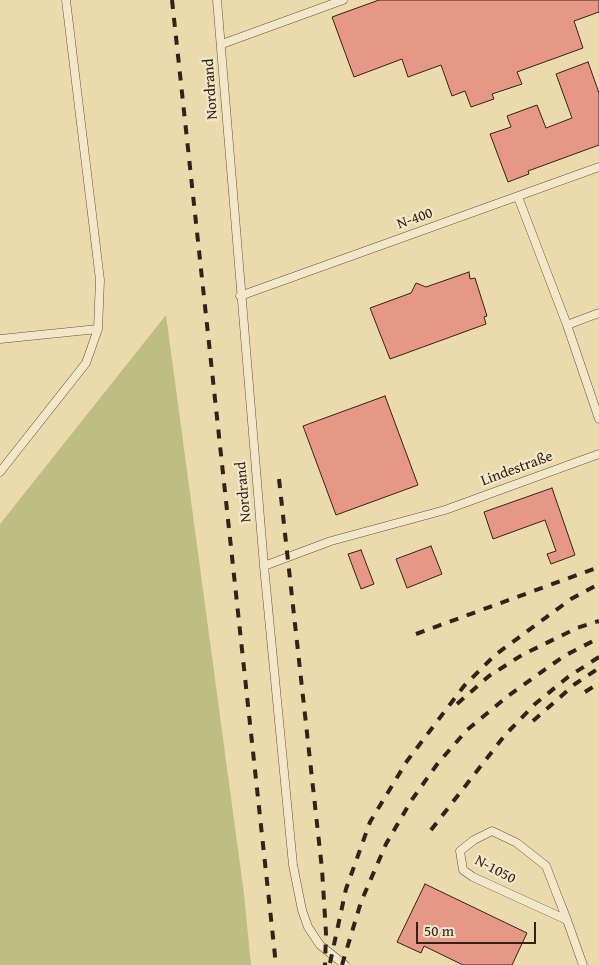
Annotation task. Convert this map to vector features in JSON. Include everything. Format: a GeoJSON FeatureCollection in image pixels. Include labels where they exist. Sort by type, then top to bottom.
{"type":"FeatureCollection","features":[{"type":"Feature","properties":{"kind":"lane"},"geometry":{"type":"LineString","coordinates":[[0,472],[86,363],[98,329],[100,280],[66,0]]}},
{"type":"Feature","properties":{"kind":"lane","name":"Nordrand"},"geometry":{"type":"LineString","coordinates":[[217,0],[222,44],[240,296],[293,865],[302,910],[308,926],[320,945],[345,965]]}},
{"type":"Feature","properties":{"kind":"lane"},"geometry":{"type":"LineString","coordinates":[[222,44],[343,0]]}},
{"type":"Feature","properties":{"kind":"lane","name":"N-400"},"geometry":{"type":"LineString","coordinates":[[240,296],[599,167]]}},
{"type":"Feature","properties":{"kind":"lane"},"geometry":{"type":"LineString","coordinates":[[518,197],[567,325],[599,419]]}},
{"type":"Feature","properties":{"kind":"lane"},"geometry":{"type":"LineString","coordinates":[[567,325],[599,313]]}},
{"type":"Feature","properties":{"kind":"lane"},"geometry":{"type":"LineString","coordinates":[[0,339],[98,329]]}},
{"type":"Feature","properties":{"kind":"lane","name":"Lindestraße"},"geometry":{"type":"LineString","coordinates":[[264,566],[331,542],[445,510],[599,454]]}},
{"type":"Feature","properties":{"kind":"lane","name":"N-1050"},"geometry":{"type":"LineString","coordinates":[[567,920],[473,877],[463,870],[460,851],[474,840],[492,831],[517,843],[546,866],[567,920],[584,965]]}},
{"type":"Feature","properties":{"kind":"green space"},"geometry":{"type":"Polygon","coordinates":[[[166,315],[244,894],[251,965],[0,965],[0,524],[166,315]]]}},
{"type":"Feature","properties":{"kind":"building"},"geometry":{"type":"Polygon","coordinates":[[[379,0],[599,0],[599,12],[574,21],[583,48],[517,72],[522,84],[492,94],[494,99],[471,107],[465,91],[452,96],[441,65],[408,77],[402,59],[354,77],[332,17],[379,0]]]}},
{"type":"Feature","properties":{"kind":"building"},"geometry":{"type":"Polygon","coordinates":[[[588,62],[599,93],[599,145],[528,171],[529,174],[508,182],[490,134],[511,127],[507,116],[537,105],[546,128],[572,118],[556,74],[588,62]]]}},
{"type":"Feature","properties":{"kind":"building"},"geometry":{"type":"Polygon","coordinates":[[[469,272],[470,279],[475,278],[487,316],[484,317],[486,324],[390,359],[370,308],[411,293],[416,283],[426,287],[469,272]]]}},
{"type":"Feature","properties":{"kind":"building"},"geometry":{"type":"Polygon","coordinates":[[[385,396],[418,485],[336,515],[303,426],[385,396]]]}},
{"type":"Feature","properties":{"kind":"building"},"geometry":{"type":"Polygon","coordinates":[[[552,488],[575,555],[551,564],[547,554],[556,551],[545,520],[493,539],[484,512],[552,488]]]}},
{"type":"Feature","properties":{"kind":"building"},"geometry":{"type":"Polygon","coordinates":[[[431,546],[442,574],[407,588],[396,559],[431,546]]]}},
{"type":"Feature","properties":{"kind":"building"},"geometry":{"type":"Polygon","coordinates":[[[361,550],[374,584],[361,589],[348,554],[361,550]]]}},
{"type":"Feature","properties":{"kind":"building"},"geometry":{"type":"Polygon","coordinates":[[[425,884],[527,933],[512,965],[463,965],[424,946],[421,953],[397,942],[425,884]]]}},
{"type":"Feature","properties":{"kind":"railway"},"geometry":{"type":"LineString","coordinates":[[172,0],[276,965]]}},
{"type":"Feature","properties":{"kind":"railway"},"geometry":{"type":"LineString","coordinates":[[279,479],[322,869],[326,933],[325,965]]}},
{"type":"Feature","properties":{"kind":"railway"},"geometry":{"type":"LineString","coordinates":[[416,634],[599,567]]}},
{"type":"Feature","properties":{"kind":"railway"},"geometry":{"type":"LineString","coordinates":[[330,963],[346,889],[370,822],[407,761],[464,686],[495,655],[571,599],[599,584]]}},
{"type":"Feature","properties":{"kind":"railway"},"geometry":{"type":"LineString","coordinates":[[457,704],[489,676],[522,655],[577,628],[599,621]]}},
{"type":"Feature","properties":{"kind":"railway"},"geometry":{"type":"LineString","coordinates":[[342,965],[361,902],[386,844],[411,801],[438,763],[467,730],[508,696],[564,656],[599,638]]}},
{"type":"Feature","properties":{"kind":"railway"},"geometry":{"type":"LineString","coordinates":[[431,830],[505,735],[535,704],[568,677],[599,657]]}},
{"type":"Feature","properties":{"kind":"railway"},"geometry":{"type":"LineString","coordinates":[[533,721],[575,684],[599,668]]}},
{"type":"Feature","properties":{"kind":"railway"},"geometry":{"type":"LineString","coordinates":[[585,692],[599,683]]}}]}
